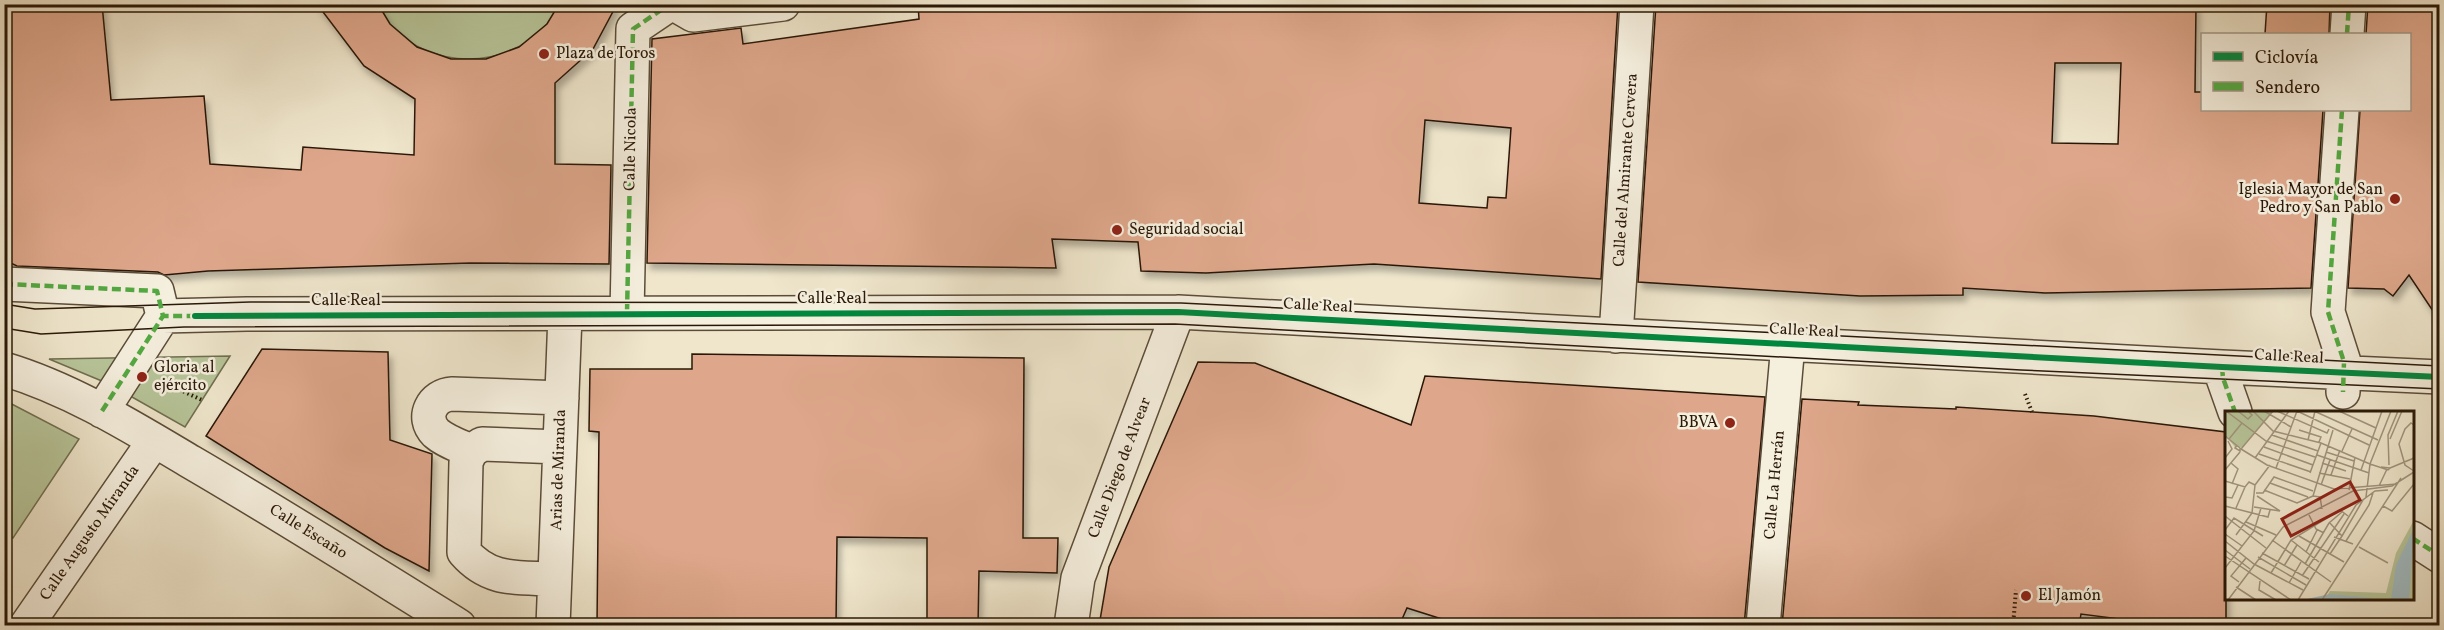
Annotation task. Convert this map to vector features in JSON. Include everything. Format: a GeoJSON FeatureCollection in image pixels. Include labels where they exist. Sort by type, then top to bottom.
{"type":"FeatureCollection","features":[{"type":"Feature","properties":{"kind":"street"},"geometry":{"type":"LineString","coordinates":[[672,4],[693,15],[783,4]]}},
{"type":"Feature","properties":{"kind":"street","name":"Calle Nicola"},"geometry":{"type":"LineString","coordinates":[[627,313],[633,29],[672,4]]}},
{"type":"Feature","properties":{"kind":"street","name":"Calle del Almirante Cervera"},"geometry":{"type":"LineString","coordinates":[[1616,336],[1637,4]]}},
{"type":"Feature","properties":{"kind":"street"},"geometry":{"type":"LineString","coordinates":[[2347,33],[2349,4]]}},
{"type":"Feature","properties":{"kind":"street"},"geometry":{"type":"LineString","coordinates":[[2342,111],[2328,312],[2344,362],[2343,383]]}},
{"type":"Feature","properties":{"kind":"street"},"geometry":{"type":"LineString","coordinates":[[4,284],[158,291],[179,316],[102,411]]}},
{"type":"Feature","properties":{"kind":"street","name":"Calle Real"},"geometry":{"type":"LineString","coordinates":[[179,316],[1178,312],[2222,367],[2343,383],[2439,376]]}},
{"type":"Feature","properties":{"kind":"street","name":"Calle Diego de Alvear"},"geometry":{"type":"LineString","coordinates":[[1071,626],[1078,578],[1178,312]]}},
{"type":"Feature","properties":{"kind":"street","name":"Arias de Miranda"},"geometry":{"type":"LineString","coordinates":[[553,626],[565,315]]}},
{"type":"Feature","properties":{"kind":"street","name":"Calle La Herrán"},"geometry":{"type":"LineString","coordinates":[[1763,626],[1788,344]]}},
{"type":"Feature","properties":{"kind":"street"},"geometry":{"type":"LineString","coordinates":[[2222,367],[2223,378],[2235,411]]}},
{"type":"Feature","properties":{"kind":"street","name":"Calle Escaño"},"geometry":{"type":"LineString","coordinates":[[4,369],[29,377],[102,411],[459,626]]}},
{"type":"Feature","properties":{"kind":"street"},"geometry":{"type":"LineString","coordinates":[[471,451],[441,436],[431,427],[429,413],[435,401],[440,397],[452,394],[562,398]]}},
{"type":"Feature","properties":{"kind":"street","name":"Calle Augusto Miranda"},"geometry":{"type":"LineString","coordinates":[[26,626],[154,441]]}},
{"type":"Feature","properties":{"kind":"street"},"geometry":{"type":"LineString","coordinates":[[554,579],[502,577],[474,564],[464,552],[466,462],[471,451],[482,444],[559,447]]}},
{"type":"Feature","properties":{"kind":"street"},"geometry":{"type":"LineString","coordinates":[[2414,539],[2439,556]]}},
{"type":"Feature","properties":{"kind":"path"},"geometry":{"type":"LineString","coordinates":[[157,379],[202,400]]}},
{"type":"Feature","properties":{"kind":"path"},"geometry":{"type":"LineString","coordinates":[[2022,386],[2032,412]]}},
{"type":"Feature","properties":{"kind":"path"},"geometry":{"type":"LineString","coordinates":[[2013,626],[2016,590]]}},
{"type":"Feature","properties":{"kind":"green space"},"geometry":{"type":"Polygon","coordinates":[[[378,5],[559,5],[547,24],[530,39],[511,50],[490,57],[469,59],[447,57],[407,40],[390,25],[378,5]]]}},
{"type":"Feature","properties":{"kind":"green space"},"geometry":{"type":"Polygon","coordinates":[[[230,356],[185,427],[109,384],[49,359],[230,356]]]}},
{"type":"Feature","properties":{"kind":"green space"},"geometry":{"type":"Polygon","coordinates":[[[4,400],[79,439],[13,538],[5,532],[4,400]]]}},
{"type":"Feature","properties":{"kind":"building"},"geometry":{"type":"Polygon","coordinates":[[[23,4],[102,4],[111,100],[204,96],[210,164],[301,170],[303,147],[414,155],[415,99],[364,66],[317,4],[378,4],[390,24],[417,47],[451,59],[486,59],[519,47],[547,24],[559,4],[617,4],[593,49],[555,83],[555,164],[611,165],[609,264],[470,263],[208,271],[164,275],[158,272],[17,266],[4,260],[4,7],[23,4]]]}},
{"type":"Feature","properties":{"kind":"building"},"geometry":{"type":"Polygon","coordinates":[[[918,4],[1618,4],[1601,279],[1374,264],[1206,273],[1141,271],[1138,242],[1052,239],[1056,268],[647,263],[652,39],[741,28],[743,44],[919,19],[918,4]],[[1425,120],[1419,203],[1487,208],[1488,197],[1506,198],[1511,128],[1425,120]]]}},
{"type":"Feature","properties":{"kind":"building"},"geometry":{"type":"Polygon","coordinates":[[[1656,4],[2196,4],[2195,92],[2201,92],[2201,111],[2323,111],[2311,288],[2045,293],[1963,288],[1963,295],[1860,296],[1638,282],[1656,4]],[[2055,63],[2052,143],[2118,144],[2121,63],[2055,63]]]}},
{"type":"Feature","properties":{"kind":"building"},"geometry":{"type":"Polygon","coordinates":[[[2267,4],[2330,4],[2329,33],[2265,33],[2267,4]]]}},
{"type":"Feature","properties":{"kind":"building","name":"Iglesia Mayor de San Pedro y San Pablo"},"geometry":{"type":"Polygon","coordinates":[[[2368,4],[2439,4],[2439,320],[2409,275],[2393,296],[2384,289],[2348,288],[2360,111],[2411,111],[2411,33],[2366,33],[2368,4]]]}},
{"type":"Feature","properties":{"kind":"building"},"geometry":{"type":"Polygon","coordinates":[[[262,349],[388,352],[390,440],[432,454],[429,571],[385,548],[206,436],[262,349]]]}},
{"type":"Feature","properties":{"kind":"building"},"geometry":{"type":"Polygon","coordinates":[[[692,354],[1024,358],[1023,538],[1058,538],[1057,573],[979,571],[978,626],[927,626],[927,538],[837,537],[836,626],[597,626],[599,432],[589,431],[590,369],[692,369],[692,354]]]}},
{"type":"Feature","properties":{"kind":"building"},"geometry":{"type":"Polygon","coordinates":[[[1198,362],[1255,363],[1411,425],[1425,376],[1765,397],[1744,626],[1464,626],[1407,608],[1399,626],[1099,626],[1109,567],[1198,362]]]}},
{"type":"Feature","properties":{"kind":"building"},"geometry":{"type":"Polygon","coordinates":[[[1802,399],[1859,402],[1858,405],[1956,409],[1956,407],[2094,416],[2225,432],[2226,626],[2174,626],[2081,614],[2079,626],[1782,626],[1802,399]]]}},
{"type":"Feature","properties":{"kind":"tram line"},"geometry":{"type":"LineString","coordinates":[[4,304],[35,309],[250,302],[1181,303],[2440,366]]}},
{"type":"Feature","properties":{"kind":"tram line"},"geometry":{"type":"LineString","coordinates":[[4,328],[41,334],[184,327],[1175,324],[2021,370],[2440,389]]}},
{"type":"Feature","properties":{"kind":"marked path"},"geometry":{"type":"LineString","coordinates":[[627,313],[633,29],[670,4]]}},
{"type":"Feature","properties":{"kind":"marked path"},"geometry":{"type":"LineString","coordinates":[[2347,33],[2349,4]]}},
{"type":"Feature","properties":{"kind":"marked path"},"geometry":{"type":"LineString","coordinates":[[2342,111],[2328,312],[2344,362],[2343,392]]}},
{"type":"Feature","properties":{"kind":"marked path"},"geometry":{"type":"LineString","coordinates":[[4,284],[157,291],[163,316],[200,316]]}},
{"type":"Feature","properties":{"kind":"marked path"},"geometry":{"type":"LineString","coordinates":[[102,411],[163,316]]}},
{"type":"Feature","properties":{"kind":"marked path"},"geometry":{"type":"LineString","coordinates":[[2222,367],[2223,378],[2235,411]]}},
{"type":"Feature","properties":{"kind":"marked path"},"geometry":{"type":"LineString","coordinates":[[2414,539],[2440,556]]}},
{"type":"Feature","properties":{"kind":"cycle path"},"geometry":{"type":"LineString","coordinates":[[195,316],[1178,312],[2440,377]]}},
{"type":"Feature","properties":{"kind":"place","name":"Plaza de Toros"},"geometry":{"type":"Point","coordinates":[544,54]}},
{"type":"Feature","properties":{"kind":"place","name":"Iglesia Mayor de San Pedro y San Pablo"},"geometry":{"type":"Point","coordinates":[2395,199]}},
{"type":"Feature","properties":{"kind":"place","name":"Seguridad social"},"geometry":{"type":"Point","coordinates":[1117,230]}},
{"type":"Feature","properties":{"kind":"place","name":"Gloria al ejército"},"geometry":{"type":"Point","coordinates":[142,377]}},
{"type":"Feature","properties":{"kind":"place","name":"BBVA"},"geometry":{"type":"Point","coordinates":[1730,423]}},
{"type":"Feature","properties":{"kind":"place","name":"El Jamón"},"geometry":{"type":"Point","coordinates":[2026,596]}}]}
